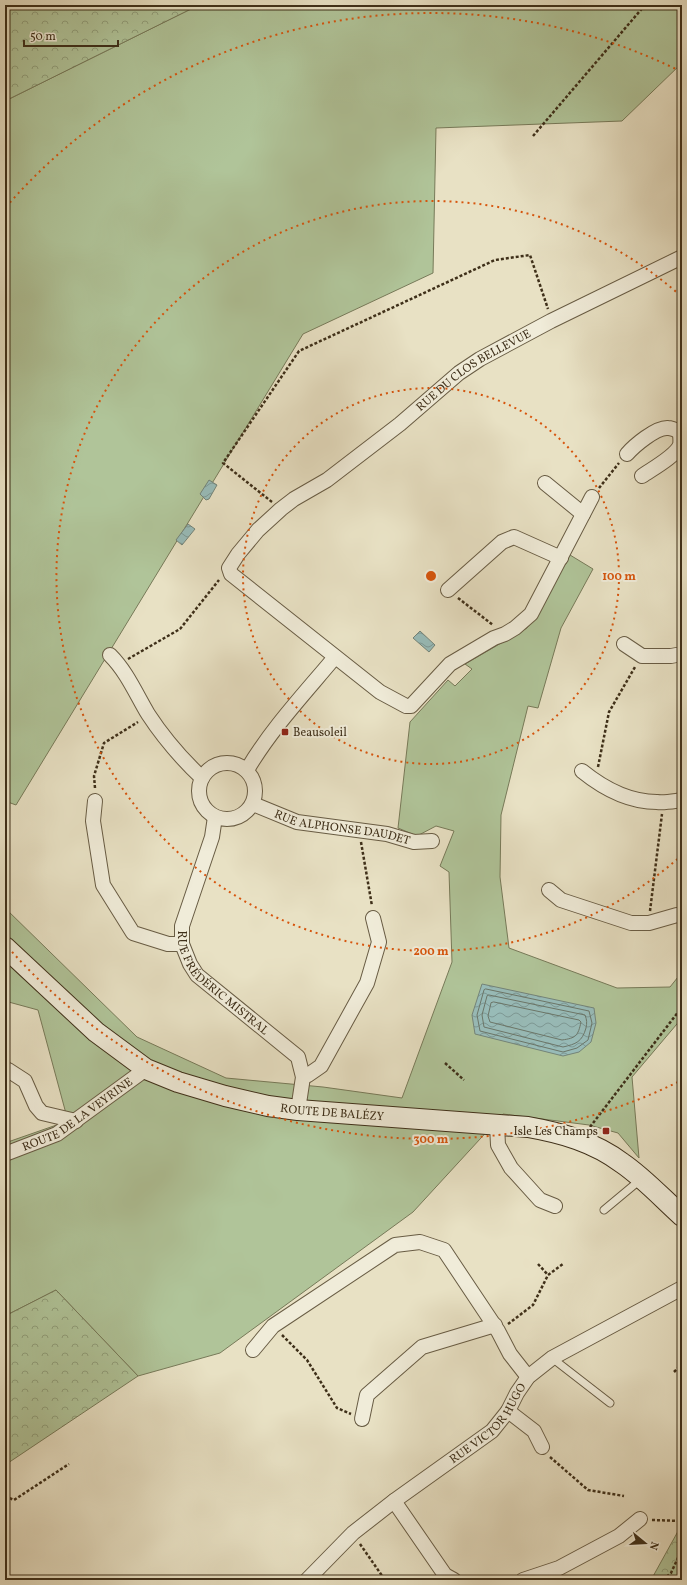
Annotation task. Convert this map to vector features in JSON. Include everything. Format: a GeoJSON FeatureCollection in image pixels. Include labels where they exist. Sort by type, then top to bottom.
{"type":"FeatureCollection","features":[{"type":"Feature","properties":{"kind":"main road","name":"ROUTE DE BALÉZY"},"geometry":{"type":"LineString","coordinates":[[5,947],[96,1032],[146,1069],[178,1082],[225,1096],[268,1106],[298,1110],[528,1127],[558,1132],[586,1142],[622,1163],[642,1179],[682,1216]]}},
{"type":"Feature","properties":{"kind":"street","name":"RUE DU CLOS BELLEVUE"},"geometry":{"type":"LineString","coordinates":[[229,568],[238,554],[258,530],[281,510],[294,499],[328,480],[400,424],[459,373],[480,359],[551,321],[682,257]]}},
{"type":"Feature","properties":{"kind":"street"},"geometry":{"type":"LineString","coordinates":[[627,454],[636,445],[662,428],[672,428],[681,431],[679,447],[675,452],[642,476]]}},
{"type":"Feature","properties":{"kind":"street"},"geometry":{"type":"LineString","coordinates":[[545,482],[584,514]]}},
{"type":"Feature","properties":{"kind":"street"},"geometry":{"type":"LineString","coordinates":[[229,568],[231,574],[380,692],[406,706],[411,706],[450,664],[494,638],[515,628],[531,614],[592,497]]}},
{"type":"Feature","properties":{"kind":"street"},"geometry":{"type":"LineString","coordinates":[[448,590],[502,542],[514,537],[561,558]]}},
{"type":"Feature","properties":{"kind":"street"},"geometry":{"type":"LineString","coordinates":[[624,644],[642,656],[671,656],[682,654]]}},
{"type":"Feature","properties":{"kind":"street"},"geometry":{"type":"LineString","coordinates":[[110,655],[119,664],[149,715],[186,764],[202,778]]}},
{"type":"Feature","properties":{"kind":"street"},"geometry":{"type":"LineString","coordinates":[[247,770],[255,756],[280,724],[336,657]]}},
{"type":"Feature","properties":{"kind":"street"},"geometry":{"type":"LineString","coordinates":[[222,763],[236,764],[247,770],[256,786],[253,804],[243,815],[229,820],[215,817],[203,808],[198,793],[202,778],[210,768],[222,763]]}},
{"type":"Feature","properties":{"kind":"street"},"geometry":{"type":"LineString","coordinates":[[582,771],[596,782],[625,797],[657,802],[682,800]]}},
{"type":"Feature","properties":{"kind":"street"},"geometry":{"type":"LineString","coordinates":[[96,801],[93,821],[103,885],[133,933],[168,944],[182,944]]}},
{"type":"Feature","properties":{"kind":"street","name":"RUE ALPHONSE DAUDET"},"geometry":{"type":"LineString","coordinates":[[253,804],[297,822],[387,834],[414,842],[432,841]]}},
{"type":"Feature","properties":{"kind":"street","name":"RUE FRÉDÉRIC MISTRAL"},"geometry":{"type":"LineString","coordinates":[[215,817],[212,837],[182,926],[182,944],[190,964],[198,975],[298,1057],[303,1077],[298,1110]]}},
{"type":"Feature","properties":{"kind":"street"},"geometry":{"type":"LineString","coordinates":[[548,890],[561,900],[631,923],[648,923],[682,915]]}},
{"type":"Feature","properties":{"kind":"street"},"geometry":{"type":"LineString","coordinates":[[303,1077],[321,1066],[366,983],[379,942],[373,918]]}},
{"type":"Feature","properties":{"kind":"street","name":"ROUTE DE LA VEYRINE"},"geometry":{"type":"LineString","coordinates":[[5,1154],[57,1134],[146,1069]]}},
{"type":"Feature","properties":{"kind":"street"},"geometry":{"type":"LineString","coordinates":[[5,1070],[8,1070],[25,1080],[36,1106],[42,1113],[76,1121]]}},
{"type":"Feature","properties":{"kind":"street"},"geometry":{"type":"LineString","coordinates":[[496,1125],[498,1145],[511,1168],[540,1200],[555,1206]]}},
{"type":"Feature","properties":{"kind":"street"},"geometry":{"type":"LineString","coordinates":[[253,1350],[273,1326],[395,1245],[420,1242],[444,1250],[497,1328],[510,1354],[528,1377]]}},
{"type":"Feature","properties":{"kind":"street","name":"RUE VICTOR HUGO"},"geometry":{"type":"LineString","coordinates":[[309,1579],[352,1533],[492,1431],[508,1411],[517,1393],[528,1377],[552,1358],[682,1288]]}},
{"type":"Feature","properties":{"kind":"street"},"geometry":{"type":"LineString","coordinates":[[362,1419],[367,1395],[422,1347],[497,1328]]}},
{"type":"Feature","properties":{"kind":"street"},"geometry":{"type":"LineString","coordinates":[[508,1411],[534,1431],[542,1447]]}},
{"type":"Feature","properties":{"kind":"street"},"geometry":{"type":"LineString","coordinates":[[394,1501],[445,1575],[454,1580]]}},
{"type":"Feature","properties":{"kind":"street"},"geometry":{"type":"LineString","coordinates":[[523,1580],[559,1568],[619,1536],[640,1519]]}},
{"type":"Feature","properties":{"kind":"lane"},"geometry":{"type":"LineString","coordinates":[[604,1210],[642,1179]]}},
{"type":"Feature","properties":{"kind":"lane"},"geometry":{"type":"LineString","coordinates":[[552,1358],[610,1403]]}},
{"type":"Feature","properties":{"kind":"path"},"geometry":{"type":"LineString","coordinates":[[533,136],[645,5]]}},
{"type":"Feature","properties":{"kind":"path"},"geometry":{"type":"LineString","coordinates":[[281,510],[223,463],[299,351],[495,260],[530,254],[551,321]]}},
{"type":"Feature","properties":{"kind":"path"},"geometry":{"type":"LineString","coordinates":[[592,497],[627,454]]}},
{"type":"Feature","properties":{"kind":"path"},"geometry":{"type":"LineString","coordinates":[[132,656],[180,629],[229,568]]}},
{"type":"Feature","properties":{"kind":"path"},"geometry":{"type":"LineString","coordinates":[[448,590],[504,634]]}},
{"type":"Feature","properties":{"kind":"path"},"geometry":{"type":"LineString","coordinates":[[596,782],[609,712],[642,656]]}},
{"type":"Feature","properties":{"kind":"path"},"geometry":{"type":"LineString","coordinates":[[96,801],[94,776],[104,742],[149,715]]}},
{"type":"Feature","properties":{"kind":"path"},"geometry":{"type":"LineString","coordinates":[[648,923],[664,802]]}},
{"type":"Feature","properties":{"kind":"path"},"geometry":{"type":"LineString","coordinates":[[359,830],[373,918]]}},
{"type":"Feature","properties":{"kind":"path"},"geometry":{"type":"LineString","coordinates":[[590,1127],[682,1007]]}},
{"type":"Feature","properties":{"kind":"path"},"geometry":{"type":"LineString","coordinates":[[445,1063],[464,1080]]}},
{"type":"Feature","properties":{"kind":"path"},"geometry":{"type":"LineString","coordinates":[[538,1264],[548,1275]]}},
{"type":"Feature","properties":{"kind":"path"},"geometry":{"type":"LineString","coordinates":[[497,1328],[533,1304],[548,1275],[563,1264]]}},
{"type":"Feature","properties":{"kind":"path"},"geometry":{"type":"LineString","coordinates":[[273,1326],[307,1360],[337,1408],[362,1419]]}},
{"type":"Feature","properties":{"kind":"path"},"geometry":{"type":"LineString","coordinates":[[674,1372],[682,1364]]}},
{"type":"Feature","properties":{"kind":"path"},"geometry":{"type":"LineString","coordinates":[[542,1447],[552,1460],[588,1490],[624,1496]]}},
{"type":"Feature","properties":{"kind":"path"},"geometry":{"type":"LineString","coordinates":[[5,1496],[14,1500],[69,1464]]}},
{"type":"Feature","properties":{"kind":"path"},"geometry":{"type":"LineString","coordinates":[[640,1519],[682,1521]]}},
{"type":"Feature","properties":{"kind":"path"},"geometry":{"type":"LineString","coordinates":[[357,1540],[385,1580]]}},
{"type":"Feature","properties":{"kind":"path"},"geometry":{"type":"LineString","coordinates":[[663,1580],[671,1573],[682,1549]]}},
{"type":"Feature","properties":{"kind":"green space"},"geometry":{"type":"Polygon","coordinates":[[[5,5],[199,5],[5,101],[5,5]]]}},
{"type":"Feature","properties":{"kind":"green space"},"geometry":{"type":"Polygon","coordinates":[[[199,5],[680,5],[682,7],[682,63],[622,121],[436,128],[433,273],[303,334],[16,805],[5,801],[5,101],[199,5]]]}},
{"type":"Feature","properties":{"kind":"green space"},"geometry":{"type":"Polygon","coordinates":[[[570,555],[593,569],[561,628],[538,708],[528,706],[501,815],[500,877],[509,948],[617,988],[670,987],[682,972],[682,1018],[632,1077],[639,1158],[618,1133],[589,1125],[503,1114],[413,1212],[220,1353],[138,1376],[56,1290],[5,1316],[5,1143],[68,1121],[38,1010],[5,1001],[5,908],[137,1037],[226,1078],[323,1087],[402,1098],[452,962],[449,872],[440,866],[454,831],[436,826],[417,836],[398,828],[410,722],[448,680],[455,686],[472,669],[465,664],[527,628],[570,555]]]}},
{"type":"Feature","properties":{"kind":"green space"},"geometry":{"type":"Polygon","coordinates":[[[56,1290],[138,1376],[5,1465],[5,1316],[56,1290]]]}},
{"type":"Feature","properties":{"kind":"green space"},"geometry":{"type":"Polygon","coordinates":[[[682,1524],[682,1580],[651,1580],[682,1524]]]}},
{"type":"Feature","properties":{"kind":"water"},"geometry":{"type":"Polygon","coordinates":[[[209,480],[217,485],[209,499],[206,500],[200,494],[209,480]]]}},
{"type":"Feature","properties":{"kind":"water"},"geometry":{"type":"Polygon","coordinates":[[[188,524],[195,529],[182,545],[176,540],[188,524]]]}},
{"type":"Feature","properties":{"kind":"water"},"geometry":{"type":"Polygon","coordinates":[[[420,631],[435,645],[429,652],[413,638],[420,631]]]}},
{"type":"Feature","properties":{"kind":"water"},"geometry":{"type":"Polygon","coordinates":[[[482,984],[594,1008],[596,1023],[591,1042],[579,1052],[563,1056],[475,1034],[472,1015],[482,984]]]}},
{"type":"Feature","properties":{"kind":"place","name":"Beausoleil"},"geometry":{"type":"Point","coordinates":[285,732]}},
{"type":"Feature","properties":{"kind":"place","name":"Isle Les Champs"},"geometry":{"type":"Point","coordinates":[606,1131]}}]}
